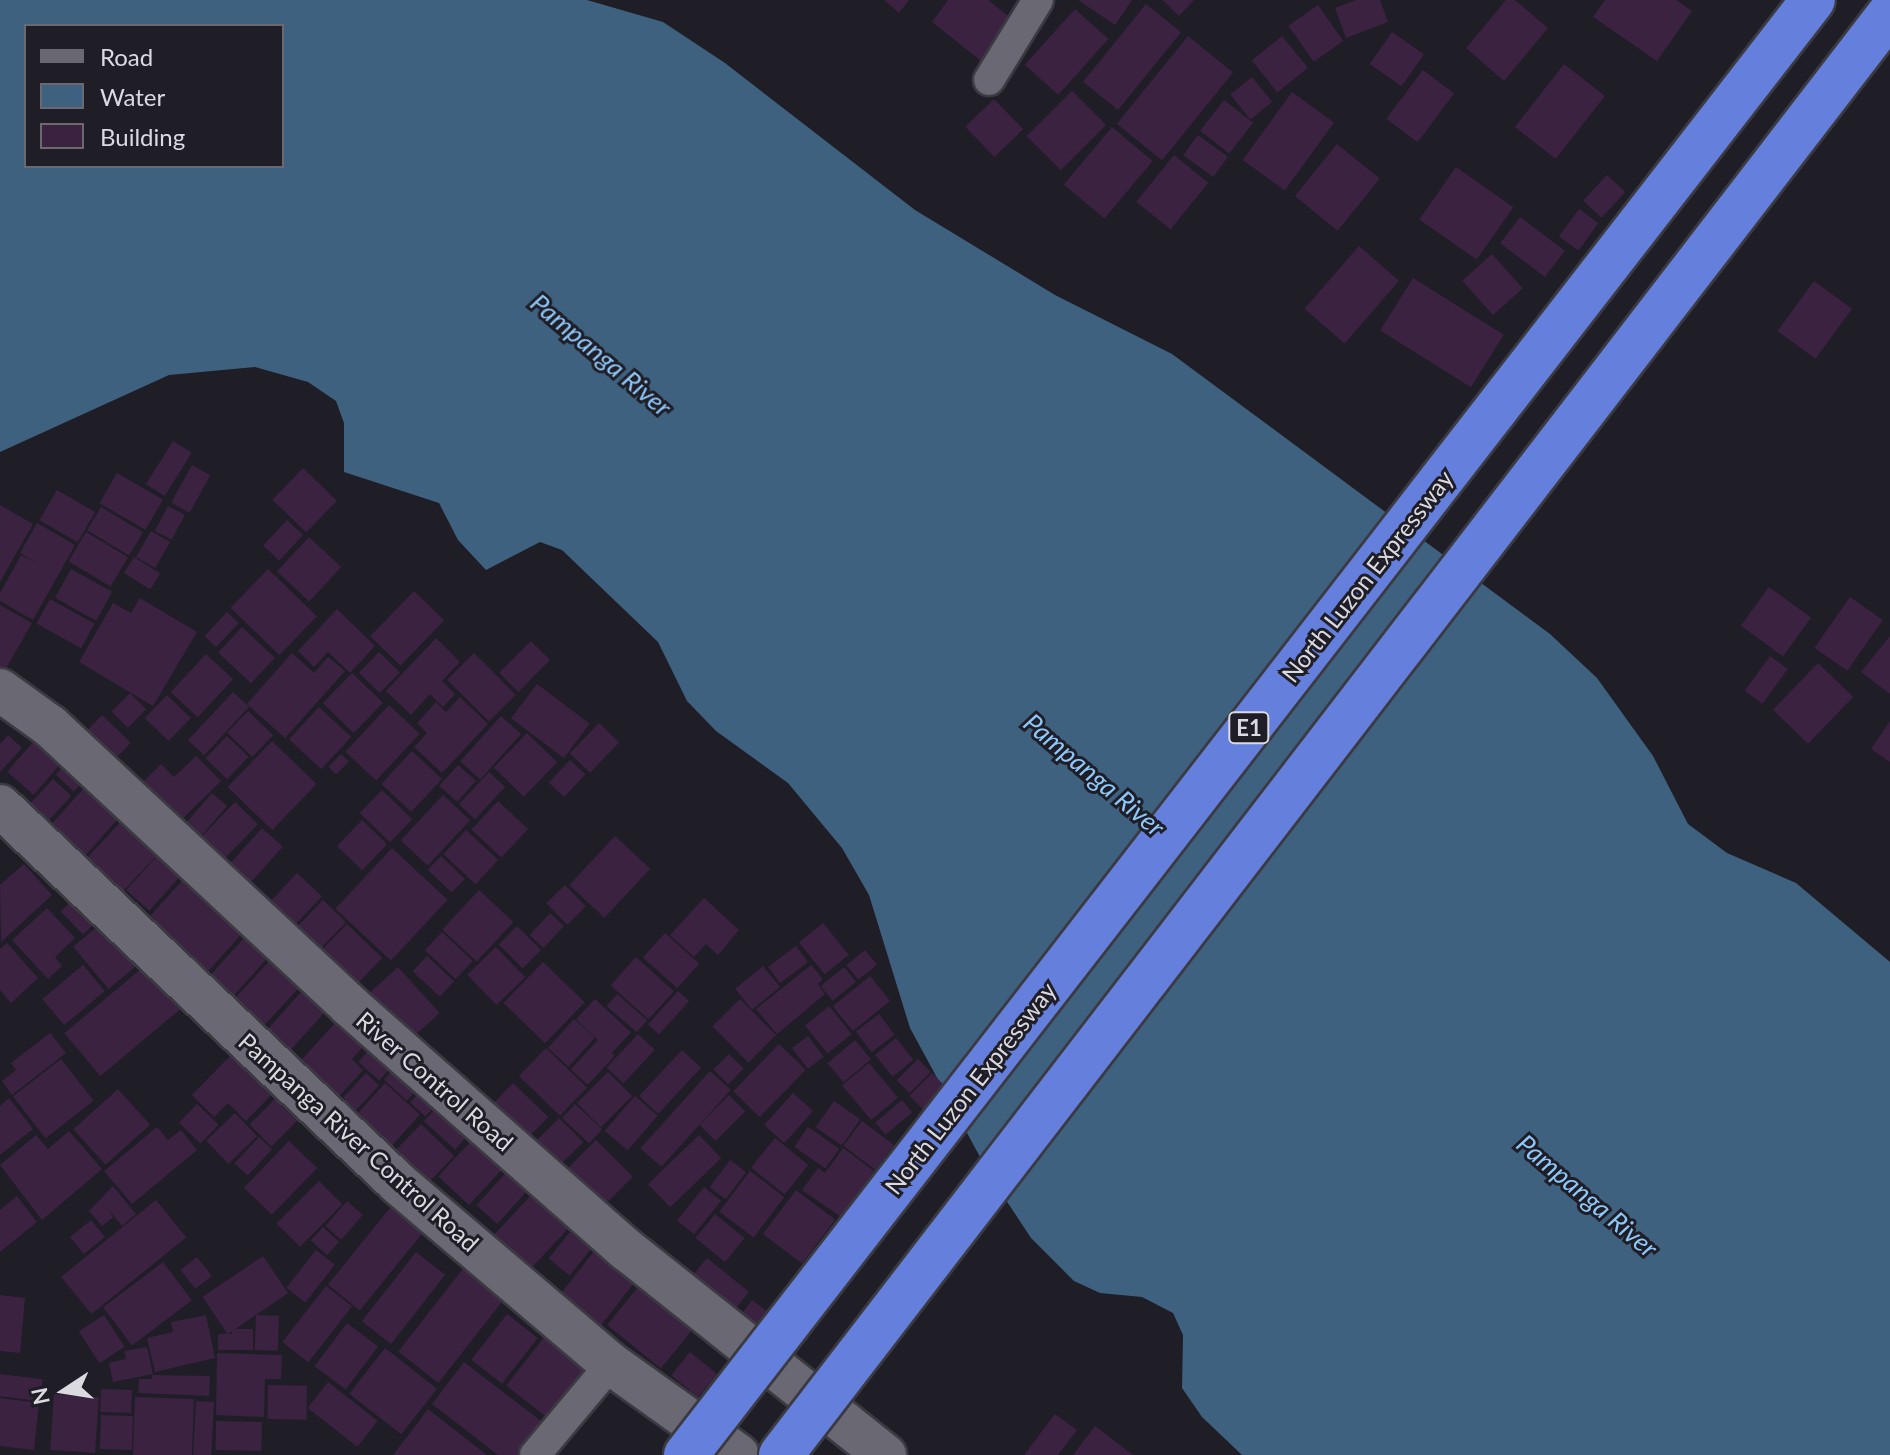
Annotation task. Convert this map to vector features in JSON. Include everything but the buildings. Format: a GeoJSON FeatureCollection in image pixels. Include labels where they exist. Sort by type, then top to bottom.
{"type":"FeatureCollection","features":[{"type":"Feature","properties":{"kind":"highway","name":"North Luzon Expressway"},"geometry":{"type":"LineString","coordinates":[[686,1455],[1813,0]]}},
{"type":"Feature","properties":{"kind":"highway"},"geometry":{"type":"LineString","coordinates":[[781,1455],[1890,13]]}},
{"type":"Feature","properties":{"kind":"street"},"geometry":{"type":"LineString","coordinates":[[989,80],[1038,0]]}},
{"type":"Feature","properties":{"kind":"street","name":"River Control Road"},"geometry":{"type":"LineString","coordinates":[[0,690],[50,726],[350,1006],[627,1250],[885,1455]]}},
{"type":"Feature","properties":{"kind":"street","name":"Pampanga River Control Road"},"geometry":{"type":"LineString","coordinates":[[0,806],[398,1183],[611,1364],[738,1455]]}},
{"type":"Feature","properties":{"kind":"street"},"geometry":{"type":"LineString","coordinates":[[535,1455],[611,1364]]}},
{"type":"Feature","properties":{"kind":"water","name":"Pampanga River"},"geometry":{"type":"Polygon","coordinates":[[[0,0],[587,0],[663,22],[725,63],[915,210],[1055,295],[1172,354],[1550,634],[1597,678],[1653,756],[1688,824],[1727,853],[1796,883],[1890,962],[1890,1455],[1242,1455],[1202,1417],[1182,1388],[1183,1335],[1173,1313],[1142,1297],[1100,1293],[1074,1281],[1031,1238],[992,1179],[910,1028],[869,895],[842,848],[788,783],[716,731],[687,701],[658,642],[562,550],[540,542],[486,570],[458,540],[439,503],[344,472],[344,423],[336,401],[308,382],[255,367],[169,375],[0,452],[0,0]]]}}]}
